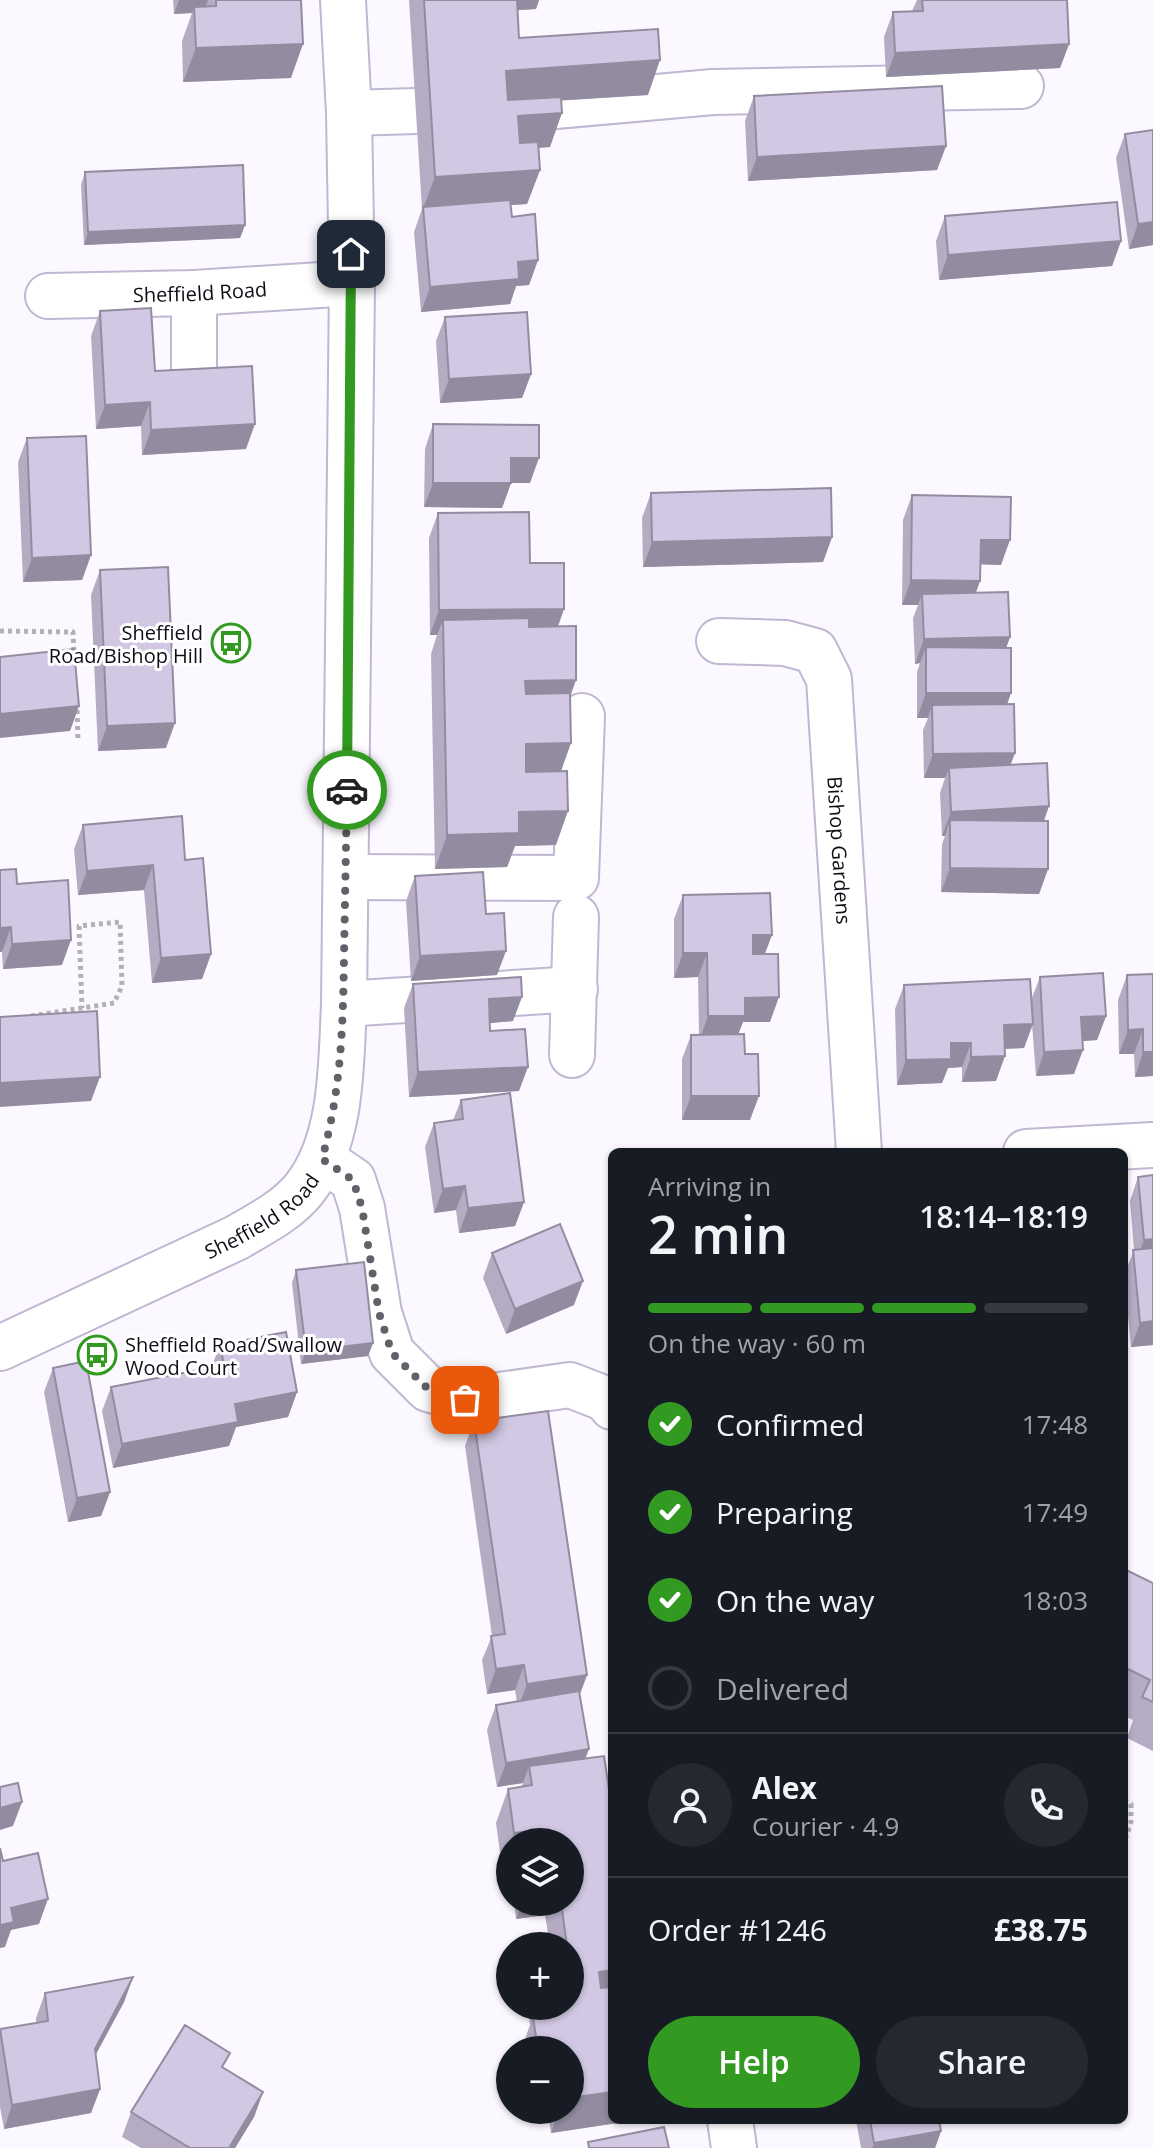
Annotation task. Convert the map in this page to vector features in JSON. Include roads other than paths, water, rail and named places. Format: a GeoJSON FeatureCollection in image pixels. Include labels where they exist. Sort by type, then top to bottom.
{"type":"FeatureCollection","features":[{"type":"Feature","properties":{"kind":"street","name":"Sheffield Road"},"geometry":{"type":"LineString","coordinates":[[0,1348],[236,1238],[273,1217],[304,1189],[322,1159],[335,1113],[344,1004],[352,283],[349,113],[343,0]]}},
{"type":"Feature","properties":{"kind":"street"},"geometry":{"type":"LineString","coordinates":[[494,111],[713,92],[1021,86]]}},
{"type":"Feature","properties":{"kind":"street"},"geometry":{"type":"LineString","coordinates":[[349,113],[416,111]]}},
{"type":"Feature","properties":{"kind":"street","name":"Sheffield Road"},"geometry":{"type":"LineString","coordinates":[[48,296],[194,293],[352,283]]}},
{"type":"Feature","properties":{"kind":"street"},"geometry":{"type":"LineString","coordinates":[[194,293],[194,371]]}},
{"type":"Feature","properties":{"kind":"street","name":"Bishop Gardens"},"geometry":{"type":"LineString","coordinates":[[719,641],[785,643],[815,651],[829,679],[859,1148]]}},
{"type":"Feature","properties":{"kind":"street"},"geometry":{"type":"LineString","coordinates":[[346,877],[576,878],[582,716]]}},
{"type":"Feature","properties":{"kind":"street"},"geometry":{"type":"LineString","coordinates":[[572,1055],[576,917]]}},
{"type":"Feature","properties":{"kind":"street"},"geometry":{"type":"LineString","coordinates":[[344,1004],[575,989]]}},
{"type":"Feature","properties":{"kind":"street"},"geometry":{"type":"LineString","coordinates":[[1099,1148],[1153,1145]]}},
{"type":"Feature","properties":{"kind":"street"},"geometry":{"type":"LineString","coordinates":[[322,1159],[353,1180],[362,1208],[379,1313],[392,1353],[428,1389],[465,1400],[570,1385],[608,1402]]}},
{"type":"Feature","properties":{"kind":"street"},"geometry":{"type":"LineString","coordinates":[[731,2124],[734,2148]]}},
{"type":"Feature","properties":{"kind":"place","name":"Sheffield Road/Bishop Hill"},"geometry":{"type":"Point","coordinates":[231,643]}},
{"type":"Feature","properties":{"kind":"place","name":"Sheffield Road/Swallow Wood Court"},"geometry":{"type":"Point","coordinates":[97,1355]}}]}
